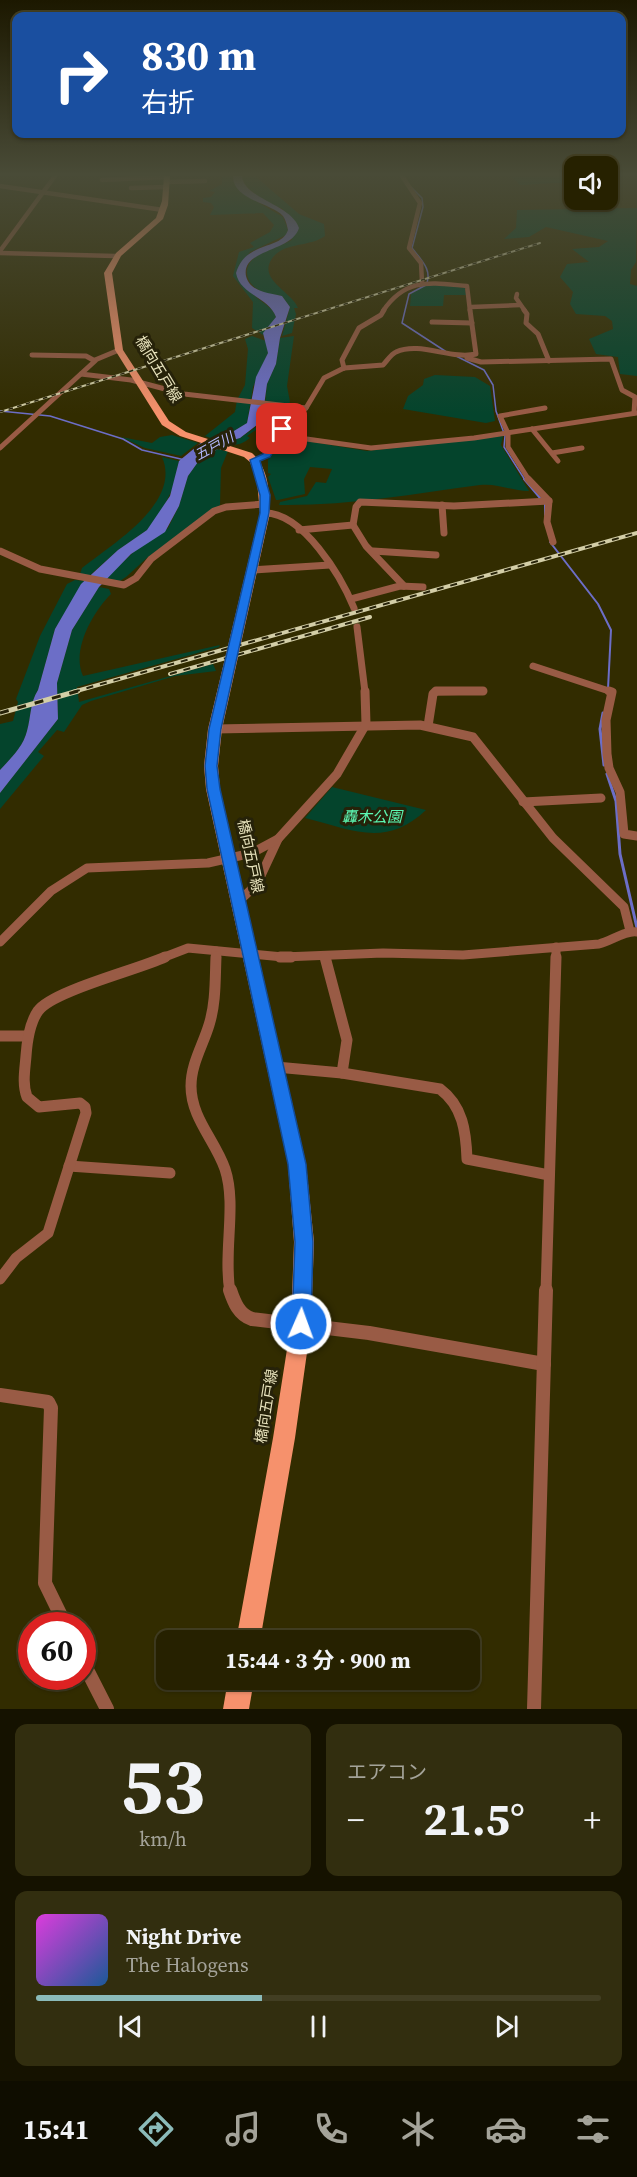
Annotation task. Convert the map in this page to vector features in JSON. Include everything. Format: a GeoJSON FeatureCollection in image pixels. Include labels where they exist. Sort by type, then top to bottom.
{"type":"FeatureCollection","features":[{"type":"Feature","properties":{"kind":"main road","name":"橋向五戸線"},"geometry":{"type":"LineString","coordinates":[[115,256],[108,273],[119,350],[142,382],[165,423],[173,430],[234,449],[255,460],[261,476],[265,509],[215,729],[212,775],[228,858],[297,1164],[304,1242],[301,1324],[284,1438],[250,1630]]}},
{"type":"Feature","properties":{"kind":"main road"},"geometry":{"type":"LineString","coordinates":[[236,1709],[239,1690]]}},
{"type":"Feature","properties":{"kind":"street"},"geometry":{"type":"LineString","coordinates":[[108,256],[115,256]]}},
{"type":"Feature","properties":{"kind":"street"},"geometry":{"type":"LineString","coordinates":[[415,256],[422,264],[422,282]]}},
{"type":"Feature","properties":{"kind":"street"},"geometry":{"type":"LineString","coordinates":[[344,368],[342,360],[359,328],[381,315],[393,297],[422,282],[467,285],[478,352],[465,356]]}},
{"type":"Feature","properties":{"kind":"street"},"geometry":{"type":"LineString","coordinates":[[518,294],[516,298],[527,314],[526,323],[538,334],[549,361]]}},
{"type":"Feature","properties":{"kind":"street"},"geometry":{"type":"LineString","coordinates":[[471,307],[520,305]]}},
{"type":"Feature","properties":{"kind":"street"},"geometry":{"type":"LineString","coordinates":[[432,322],[472,323]]}},
{"type":"Feature","properties":{"kind":"street"},"geometry":{"type":"LineString","coordinates":[[0,448],[95,360],[119,350]]}},
{"type":"Feature","properties":{"kind":"street"},"geometry":{"type":"LineString","coordinates":[[255,460],[267,456],[278,435],[306,408],[324,378],[344,368],[383,365],[393,354],[404,351],[465,356],[481,362],[612,359],[622,390],[635,397],[636,413],[508,433],[364,449],[278,435]]}},
{"type":"Feature","properties":{"kind":"street"},"geometry":{"type":"LineString","coordinates":[[32,355],[86,356],[95,360]]}},
{"type":"Feature","properties":{"kind":"street"},"geometry":{"type":"LineString","coordinates":[[81,374],[142,382],[184,394],[236,398],[306,408]]}},
{"type":"Feature","properties":{"kind":"street"},"geometry":{"type":"LineString","coordinates":[[545,408],[500,417],[508,433],[508,447],[526,477],[549,501],[547,522],[553,542]]}},
{"type":"Feature","properties":{"kind":"street"},"geometry":{"type":"LineString","coordinates":[[532,429],[558,461]]}},
{"type":"Feature","properties":{"kind":"street"},"geometry":{"type":"LineString","coordinates":[[552,453],[582,448]]}},
{"type":"Feature","properties":{"kind":"street"},"geometry":{"type":"LineString","coordinates":[[404,586],[398,576],[387,569],[362,541],[353,525],[356,507],[360,502],[442,505],[549,501]]}},
{"type":"Feature","properties":{"kind":"street"},"geometry":{"type":"LineString","coordinates":[[442,505],[444,533]]}},
{"type":"Feature","properties":{"kind":"street"},"geometry":{"type":"LineString","coordinates":[[0,551],[40,569],[117,584],[129,584],[151,559],[214,511],[226,507],[265,509],[283,516],[299,530],[330,565],[354,608]]}},
{"type":"Feature","properties":{"kind":"street"},"geometry":{"type":"LineString","coordinates":[[299,530],[353,525]]}},
{"type":"Feature","properties":{"kind":"street"},"geometry":{"type":"LineString","coordinates":[[373,551],[436,555]]}},
{"type":"Feature","properties":{"kind":"street"},"geometry":{"type":"LineString","coordinates":[[252,570],[330,565]]}},
{"type":"Feature","properties":{"kind":"street"},"geometry":{"type":"LineString","coordinates":[[351,599],[404,586],[423,587]]}},
{"type":"Feature","properties":{"kind":"street"},"geometry":{"type":"LineString","coordinates":[[238,902],[256,884],[278,839],[337,774],[366,724],[367,706],[357,627]]}},
{"type":"Feature","properties":{"kind":"street"},"geometry":{"type":"LineString","coordinates":[[533,666],[612,692],[606,720],[609,768],[620,792],[624,834],[637,836]]}},
{"type":"Feature","properties":{"kind":"street"},"geometry":{"type":"LineString","coordinates":[[428,726],[433,694],[436,691],[483,691]]}},
{"type":"Feature","properties":{"kind":"street"},"geometry":{"type":"LineString","coordinates":[[0,1279],[16,1258],[48,1233],[85,1107],[80,1103],[39,1107],[26,1098],[24,1088],[28,1036],[35,1017],[47,1001],[144,967],[175,951],[188,948],[250,955],[325,956],[383,953],[463,955],[599,944],[633,932],[624,907],[553,838],[473,737],[428,726],[366,724],[215,729]]}},
{"type":"Feature","properties":{"kind":"street"},"geometry":{"type":"LineString","coordinates":[[523,802],[601,798]]}},
{"type":"Feature","properties":{"kind":"street"},"geometry":{"type":"LineString","coordinates":[[0,942],[56,885],[73,873],[87,868],[207,863],[252,853],[278,839]]}},
{"type":"Feature","properties":{"kind":"street"},"geometry":{"type":"LineString","coordinates":[[534,1709],[556,947]]}},
{"type":"Feature","properties":{"kind":"street"},"geometry":{"type":"LineString","coordinates":[[216,951],[215,993],[210,1022],[191,1076],[191,1091],[192,1105],[200,1125],[223,1165],[228,1181],[230,1289],[237,1306],[247,1317],[369,1333],[544,1364]]}},
{"type":"Feature","properties":{"kind":"street"},"geometry":{"type":"LineString","coordinates":[[325,956],[347,1040],[342,1073]]}},
{"type":"Feature","properties":{"kind":"street"},"geometry":{"type":"LineString","coordinates":[[0,1036],[28,1036]]}},
{"type":"Feature","properties":{"kind":"street"},"geometry":{"type":"LineString","coordinates":[[276,1067],[342,1073],[440,1089],[449,1094],[465,1130],[467,1159],[549,1175]]}},
{"type":"Feature","properties":{"kind":"street"},"geometry":{"type":"LineString","coordinates":[[69,1166],[170,1173]]}},
{"type":"Feature","properties":{"kind":"street"},"geometry":{"type":"LineString","coordinates":[[0,1395],[41,1399],[48,1402],[51,1408],[45,1583],[59,1612]]}},
{"type":"Feature","properties":{"kind":"street"},"geometry":{"type":"LineString","coordinates":[[96,1687],[107,1709]]}},
{"type":"Feature","properties":{"kind":"green space"},"geometry":{"type":"Polygon","coordinates":[[[238,256],[247,256],[236,273],[276,317],[263,335],[252,328],[253,302],[233,276],[238,256]]]}},
{"type":"Feature","properties":{"kind":"green space"},"geometry":{"type":"Polygon","coordinates":[[[257,256],[274,256],[268,269],[270,275],[298,308],[294,308],[296,314],[292,333],[282,336],[290,307],[282,296],[265,293],[252,285],[249,280],[247,270],[257,256]]]}},
{"type":"Feature","properties":{"kind":"green space"},"geometry":{"type":"Polygon","coordinates":[[[581,256],[636,256],[636,262],[631,270],[630,284],[637,286],[637,376],[620,374],[618,357],[596,354],[589,339],[613,329],[612,321],[605,316],[576,314],[570,304],[573,292],[560,277],[567,264],[589,262],[581,256]]]}},
{"type":"Feature","properties":{"kind":"green space"},"geometry":{"type":"Polygon","coordinates":[[[430,283],[465,288],[466,295],[444,295],[443,306],[410,306],[411,294],[430,283]]]}},
{"type":"Feature","properties":{"kind":"green space"},"geometry":{"type":"Polygon","coordinates":[[[252,336],[266,341],[268,353],[253,387],[247,423],[224,437],[213,439],[205,436],[235,412],[237,400],[245,385],[248,349],[245,339],[252,336]]]}},
{"type":"Feature","properties":{"kind":"green space"},"geometry":{"type":"Polygon","coordinates":[[[294,336],[287,386],[290,402],[276,416],[247,436],[250,438],[247,440],[238,444],[225,443],[240,438],[256,427],[264,413],[267,384],[276,364],[280,338],[294,336]]]}},
{"type":"Feature","properties":{"kind":"green space"},"geometry":{"type":"Polygon","coordinates":[[[435,375],[475,377],[490,386],[495,421],[486,423],[403,409],[408,396],[423,385],[424,379],[435,375]]]}},
{"type":"Feature","properties":{"kind":"green space"},"geometry":{"type":"Polygon","coordinates":[[[172,435],[198,443],[181,456],[145,448],[121,437],[152,443],[160,437],[172,435]]]}},
{"type":"Feature","properties":{"kind":"green space"},"geometry":{"type":"Polygon","coordinates":[[[503,436],[501,445],[529,491],[480,485],[355,501],[279,505],[280,502],[307,496],[316,482],[326,483],[332,469],[310,467],[304,479],[305,494],[278,500],[276,500],[268,477],[271,474],[268,473],[268,460],[276,446],[289,447],[294,439],[367,451],[503,436]]]}},
{"type":"Feature","properties":{"kind":"green space"},"geometry":{"type":"Polygon","coordinates":[[[216,449],[228,451],[221,468],[220,505],[148,557],[120,581],[106,578],[138,548],[168,528],[179,506],[188,476],[198,462],[216,449]]]}},
{"type":"Feature","properties":{"kind":"green space"},"geometry":{"type":"Polygon","coordinates":[[[162,457],[179,461],[172,490],[161,512],[147,530],[118,550],[89,576],[80,574],[82,568],[141,521],[153,506],[162,490],[166,474],[162,457]]]}},
{"type":"Feature","properties":{"kind":"green space"},"geometry":{"type":"Polygon","coordinates":[[[75,580],[84,581],[55,629],[32,705],[25,737],[16,752],[0,770],[0,724],[13,721],[18,702],[16,699],[40,636],[67,584],[75,580]]]}},
{"type":"Feature","properties":{"kind":"green space"},"geometry":{"type":"Polygon","coordinates":[[[99,587],[109,589],[111,594],[91,621],[82,643],[80,666],[83,676],[220,645],[77,687],[79,702],[213,664],[216,671],[175,676],[82,705],[64,732],[57,730],[38,752],[44,756],[0,809],[0,793],[58,719],[57,683],[72,630],[99,587]]]}},
{"type":"Feature","properties":{"kind":"green space","name":"轟木公園"},"geometry":{"type":"Polygon","coordinates":[[[332,787],[426,810],[411,822],[397,829],[368,833],[305,818],[332,787]]]}},
{"type":"Feature","properties":{"kind":"water","name":"五戸川"},"geometry":{"type":"Polygon","coordinates":[[[246,256],[258,256],[251,260],[247,267],[248,281],[256,289],[282,296],[290,307],[280,338],[276,364],[267,384],[262,421],[240,438],[230,441],[198,462],[188,476],[179,506],[165,532],[131,554],[99,587],[72,630],[57,683],[58,719],[0,793],[0,770],[23,742],[55,629],[81,584],[118,550],[147,530],[170,496],[179,461],[202,442],[224,437],[247,423],[256,377],[268,353],[263,333],[276,317],[267,305],[243,286],[239,280],[236,273],[246,256]]]}},
{"type":"Feature","properties":{"kind":"waterway"},"geometry":{"type":"LineString","coordinates":[[418,256],[425,265],[428,280],[426,285],[409,294],[402,323],[445,351]]}},
{"type":"Feature","properties":{"kind":"waterway"},"geometry":{"type":"LineString","coordinates":[[456,356],[484,370],[493,385],[496,411],[505,436],[504,447],[525,480]]}},
{"type":"Feature","properties":{"kind":"waterway"},"geometry":{"type":"LineString","coordinates":[[0,411],[50,416],[123,439],[142,450],[185,460]]}},
{"type":"Feature","properties":{"kind":"waterway"},"geometry":{"type":"LineString","coordinates":[[524,479],[545,504],[545,515]]}},
{"type":"Feature","properties":{"kind":"waterway"},"geometry":{"type":"LineString","coordinates":[[550,542],[598,604],[611,630],[608,689]]}},
{"type":"Feature","properties":{"kind":"waterway"},"geometry":{"type":"LineString","coordinates":[[603,713],[600,729],[604,765]]}},
{"type":"Feature","properties":{"kind":"waterway"},"geometry":{"type":"LineString","coordinates":[[607,774],[616,801],[620,854],[637,928]]}},
{"type":"Feature","properties":{"kind":"tunnel"},"geometry":{"type":"LineString","coordinates":[[354,608],[357,627]]}},
{"type":"Feature","properties":{"kind":"railway"},"geometry":{"type":"LineString","coordinates":[[0,412],[499,256]]}},
{"type":"Feature","properties":{"kind":"railway"},"geometry":{"type":"LineString","coordinates":[[73,692],[637,533]]}},
{"type":"Feature","properties":{"kind":"railway"},"geometry":{"type":"LineString","coordinates":[[170,674],[370,617]]}},
{"type":"Feature","properties":{"kind":"railway"},"geometry":{"type":"LineString","coordinates":[[0,713],[78,691]]}},
{"type":"Feature","properties":{"kind":"route"},"geometry":{"type":"LineString","coordinates":[[282,429],[267,456],[255,460],[265,495],[265,513],[215,729],[211,766],[213,789],[297,1164],[304,1242],[301,1324]]}}]}
